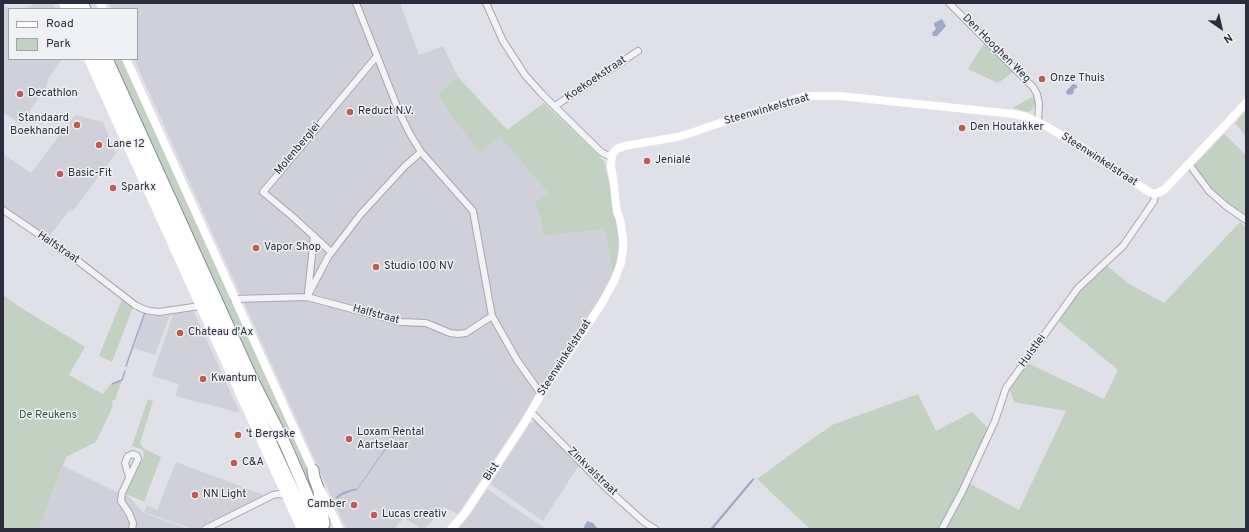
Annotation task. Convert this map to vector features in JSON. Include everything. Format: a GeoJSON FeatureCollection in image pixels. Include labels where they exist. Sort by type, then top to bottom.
{"type":"FeatureCollection","features":[{"type":"Feature","properties":{"kind":"highway"},"geometry":{"type":"LineString","coordinates":[[98,60],[271,444],[311,529]]}},
{"type":"Feature","properties":{"kind":"highway"},"geometry":{"type":"LineString","coordinates":[[108,60],[258,392],[283,441],[323,529]]}},
{"type":"Feature","properties":{"kind":"highway"},"geometry":{"type":"LineString","coordinates":[[140,173],[158,202],[168,214]]}},
{"type":"Feature","properties":{"kind":"highway"},"geometry":{"type":"LineString","coordinates":[[313,470],[319,491],[324,520],[323,529]]}},
{"type":"Feature","properties":{"kind":"street"},"geometry":{"type":"LineString","coordinates":[[356,3],[400,114],[410,134],[421,152],[473,211],[492,316],[518,360],[541,394]]}},
{"type":"Feature","properties":{"kind":"street","name":"Koekoekstraat"},"geometry":{"type":"LineString","coordinates":[[486,3],[501,38],[511,55],[534,86],[601,152],[611,157]]}},
{"type":"Feature","properties":{"kind":"street","name":"Den Hooghen Weg"},"geometry":{"type":"LineString","coordinates":[[949,3],[1034,87],[1039,104],[1038,122]]}},
{"type":"Feature","properties":{"kind":"street","name":"Koekoekstraat"},"geometry":{"type":"LineString","coordinates":[[555,106],[638,51]]}},
{"type":"Feature","properties":{"kind":"street","name":"Molenberglei"},"geometry":{"type":"LineString","coordinates":[[332,252],[263,192],[377,56]]}},
{"type":"Feature","properties":{"kind":"street"},"geometry":{"type":"LineString","coordinates":[[88,60],[300,529]]}},
{"type":"Feature","properties":{"kind":"street"},"geometry":{"type":"LineString","coordinates":[[126,60],[339,529]]}},
{"type":"Feature","properties":{"kind":"street","name":"Steenwinkelstraat"},"geometry":{"type":"LineString","coordinates":[[531,412],[541,394],[602,303],[614,281],[621,263],[623,238],[620,219],[617,212],[611,167],[611,157],[617,148],[677,137],[804,96],[840,96],[1009,113],[1027,117],[1083,148],[1149,192],[1155,194]]}},
{"type":"Feature","properties":{"kind":"street"},"geometry":{"type":"LineString","coordinates":[[1155,194],[1164,190],[1246,103]]}},
{"type":"Feature","properties":{"kind":"street"},"geometry":{"type":"LineString","coordinates":[[307,296],[328,257],[360,215],[405,166],[421,152]]}},
{"type":"Feature","properties":{"kind":"street"},"geometry":{"type":"LineString","coordinates":[[1189,164],[1209,191],[1226,206],[1246,220]]}},
{"type":"Feature","properties":{"kind":"street","name":"Hulstlei"},"geometry":{"type":"LineString","coordinates":[[942,529],[962,492],[995,421],[1006,388],[1078,288],[1123,246],[1154,202],[1155,194]]}},
{"type":"Feature","properties":{"kind":"street","name":"Halfstraat"},"geometry":{"type":"LineString","coordinates":[[3,210],[78,261],[135,305],[143,309],[159,312],[200,306]]}},
{"type":"Feature","properties":{"kind":"street"},"geometry":{"type":"LineString","coordinates":[[307,296],[314,236]]}},
{"type":"Feature","properties":{"kind":"street","name":"Halfstraat"},"geometry":{"type":"LineString","coordinates":[[234,299],[307,296],[401,322],[426,324],[450,333],[458,334],[466,333],[492,316]]}},
{"type":"Feature","properties":{"kind":"street","name":"Bist"},"geometry":{"type":"LineString","coordinates":[[451,529],[466,512],[531,412]]}},
{"type":"Feature","properties":{"kind":"street","name":"Zinkvalstraat"},"geometry":{"type":"LineString","coordinates":[[531,412],[603,484],[644,522],[655,529]]}},
{"type":"Feature","properties":{"kind":"street"},"geometry":{"type":"LineString","coordinates":[[129,477],[122,493],[121,501],[129,513],[133,523],[132,529]]}},
{"type":"Feature","properties":{"kind":"street"},"geometry":{"type":"LineString","coordinates":[[205,529],[273,495],[285,495]]}},
{"type":"Feature","properties":{"kind":"shaded area"},"geometry":{"type":"Polygon","coordinates":[[[37,3],[53,3],[56,8],[24,8],[37,3]]]}},
{"type":"Feature","properties":{"kind":"shaded area"},"geometry":{"type":"Polygon","coordinates":[[[109,3],[400,3],[419,55],[443,46],[458,77],[438,93],[448,112],[480,151],[500,137],[548,193],[534,204],[540,215],[543,236],[605,229],[614,281],[458,514],[444,507],[425,529],[421,529],[404,518],[395,527],[396,529],[346,529],[134,60],[138,60],[138,8],[112,8],[109,3]]]}},
{"type":"Feature","properties":{"kind":"shaded area"},"geometry":{"type":"Polygon","coordinates":[[[3,5],[8,8],[8,60],[61,60],[48,79],[46,88],[20,124],[3,112],[3,5]]]}},
{"type":"Feature","properties":{"kind":"shaded area"},"geometry":{"type":"Polygon","coordinates":[[[75,115],[103,122],[116,153],[73,211],[70,209],[49,237],[3,211],[3,154],[31,173],[75,115]]]}},
{"type":"Feature","properties":{"kind":"shaded area"},"geometry":{"type":"Polygon","coordinates":[[[193,310],[240,413],[175,396],[179,384],[152,376],[173,314],[193,310]]]}},
{"type":"Feature","properties":{"kind":"shaded area"},"geometry":{"type":"Polygon","coordinates":[[[145,313],[152,316],[170,315],[155,355],[134,348],[145,313]]]}},
{"type":"Feature","properties":{"kind":"shaded area"},"geometry":{"type":"Polygon","coordinates":[[[536,421],[579,465],[543,521],[490,484],[530,423],[536,421]]]}},
{"type":"Feature","properties":{"kind":"shaded area"},"geometry":{"type":"Polygon","coordinates":[[[176,462],[264,495],[201,529],[193,529],[144,512],[147,505],[157,510],[176,462]]]}},
{"type":"Feature","properties":{"kind":"shaded area"},"geometry":{"type":"Polygon","coordinates":[[[63,466],[123,495],[126,494],[144,513],[189,529],[39,529],[63,466]]]}},
{"type":"Feature","properties":{"kind":"shaded area"},"geometry":{"type":"Polygon","coordinates":[[[487,489],[540,525],[547,529],[458,529],[487,489]]]}},
{"type":"Feature","properties":{"kind":"green space"},"geometry":{"type":"Polygon","coordinates":[[[986,40],[1016,70],[998,83],[968,69],[986,40]]]}},
{"type":"Feature","properties":{"kind":"green space"},"geometry":{"type":"Polygon","coordinates":[[[112,60],[123,60],[315,484],[319,512],[221,295],[218,295],[112,60]]]}},
{"type":"Feature","properties":{"kind":"green space"},"geometry":{"type":"Polygon","coordinates":[[[458,77],[507,130],[544,103],[604,161],[611,191],[619,239],[618,254],[613,276],[605,229],[543,236],[540,215],[534,204],[548,193],[500,137],[480,152],[448,112],[438,93],[458,77]]]}},
{"type":"Feature","properties":{"kind":"green space"},"geometry":{"type":"Polygon","coordinates":[[[1036,95],[1036,104],[1032,110],[1028,112],[1012,108],[1036,95]]]}},
{"type":"Feature","properties":{"kind":"green space"},"geometry":{"type":"Polygon","coordinates":[[[1246,110],[1246,137],[1235,123],[1246,110]]]}},
{"type":"Feature","properties":{"kind":"green space"},"geometry":{"type":"Polygon","coordinates":[[[1224,134],[1246,155],[1246,216],[1221,197],[1209,185],[1195,164],[1224,134]]]}},
{"type":"Feature","properties":{"kind":"green space"},"geometry":{"type":"Polygon","coordinates":[[[1240,222],[1246,227],[1246,529],[810,529],[757,479],[834,424],[918,394],[936,431],[972,412],[991,431],[967,482],[1019,510],[1066,411],[1014,402],[1009,388],[1027,363],[1104,399],[1118,370],[1056,319],[1078,288],[1106,265],[1129,284],[1164,303],[1240,222]]]}},
{"type":"Feature","properties":{"kind":"green space","name":"De Reukens"},"geometry":{"type":"Polygon","coordinates":[[[3,295],[85,347],[69,375],[103,394],[110,385],[122,380],[115,400],[112,400],[113,406],[96,442],[66,457],[39,529],[3,529],[3,295]]]}},
{"type":"Feature","properties":{"kind":"green space"},"geometry":{"type":"Polygon","coordinates":[[[122,299],[133,307],[112,362],[99,356],[122,299]]]}},
{"type":"Feature","properties":{"kind":"green space"},"geometry":{"type":"Polygon","coordinates":[[[148,399],[153,401],[140,443],[143,448],[161,457],[144,502],[126,494],[144,456],[143,450],[132,446],[148,399]]]}},
{"type":"Feature","properties":{"kind":"water"},"geometry":{"type":"Polygon","coordinates":[[[942,19],[946,26],[937,36],[933,36],[932,33],[936,29],[934,23],[942,19]]]}},
{"type":"Feature","properties":{"kind":"water"},"geometry":{"type":"Polygon","coordinates":[[[1073,84],[1077,85],[1077,88],[1074,89],[1073,94],[1068,95],[1066,93],[1067,90],[1073,84]]]}},
{"type":"Feature","properties":{"kind":"water"},"geometry":{"type":"Polygon","coordinates":[[[403,426],[357,490],[342,495],[336,499],[336,497],[343,492],[357,489],[394,436],[403,426]]]}},
{"type":"Feature","properties":{"kind":"water"},"geometry":{"type":"Polygon","coordinates":[[[755,478],[713,529],[710,529],[752,479],[755,478]]]}},
{"type":"Feature","properties":{"kind":"water"},"geometry":{"type":"Polygon","coordinates":[[[587,521],[593,523],[598,529],[583,529],[587,521]]]}},
{"type":"Feature","properties":{"kind":"waterway"},"geometry":{"type":"LineString","coordinates":[[126,366],[145,312]]}},
{"type":"Feature","properties":{"kind":"waterway"},"geometry":{"type":"LineString","coordinates":[[112,384],[122,380],[125,371]]}},
{"type":"Feature","properties":{"kind":"place","name":"Onze Thuis"},"geometry":{"type":"Point","coordinates":[1042,79]}},
{"type":"Feature","properties":{"kind":"place","name":"Decathlon"},"geometry":{"type":"Point","coordinates":[20,94]}},
{"type":"Feature","properties":{"kind":"place","name":"Reduct N.V."},"geometry":{"type":"Point","coordinates":[350,112]}},
{"type":"Feature","properties":{"kind":"place","name":"Standaard Boekhandel"},"geometry":{"type":"Point","coordinates":[77,125]}},
{"type":"Feature","properties":{"kind":"place","name":"Den Houtakker"},"geometry":{"type":"Point","coordinates":[962,128]}},
{"type":"Feature","properties":{"kind":"place","name":"Lane 12"},"geometry":{"type":"Point","coordinates":[99,145]}},
{"type":"Feature","properties":{"kind":"place","name":"Jenialé"},"geometry":{"type":"Point","coordinates":[647,161]}},
{"type":"Feature","properties":{"kind":"place","name":"Basic-Fit"},"geometry":{"type":"Point","coordinates":[60,174]}},
{"type":"Feature","properties":{"kind":"place","name":"Sparkx"},"geometry":{"type":"Point","coordinates":[113,188]}},
{"type":"Feature","properties":{"kind":"place","name":"Vapor Shop"},"geometry":{"type":"Point","coordinates":[256,248]}},
{"type":"Feature","properties":{"kind":"place","name":"Studio 100 NV"},"geometry":{"type":"Point","coordinates":[376,267]}},
{"type":"Feature","properties":{"kind":"place","name":"Chateau d'Ax"},"geometry":{"type":"Point","coordinates":[180,333]}},
{"type":"Feature","properties":{"kind":"place","name":"Kwantum"},"geometry":{"type":"Point","coordinates":[203,379]}},
{"type":"Feature","properties":{"kind":"place","name":"'t Bergske"},"geometry":{"type":"Point","coordinates":[238,435]}},
{"type":"Feature","properties":{"kind":"place","name":"Loxam Rental Aartselaar"},"geometry":{"type":"Point","coordinates":[349,439]}},
{"type":"Feature","properties":{"kind":"place","name":"C&A"},"geometry":{"type":"Point","coordinates":[234,463]}},
{"type":"Feature","properties":{"kind":"place","name":"NN Light"},"geometry":{"type":"Point","coordinates":[195,495]}},
{"type":"Feature","properties":{"kind":"place","name":"Camber"},"geometry":{"type":"Point","coordinates":[354,505]}},
{"type":"Feature","properties":{"kind":"place","name":"Lucas creativ"},"geometry":{"type":"Point","coordinates":[374,515]}}]}
